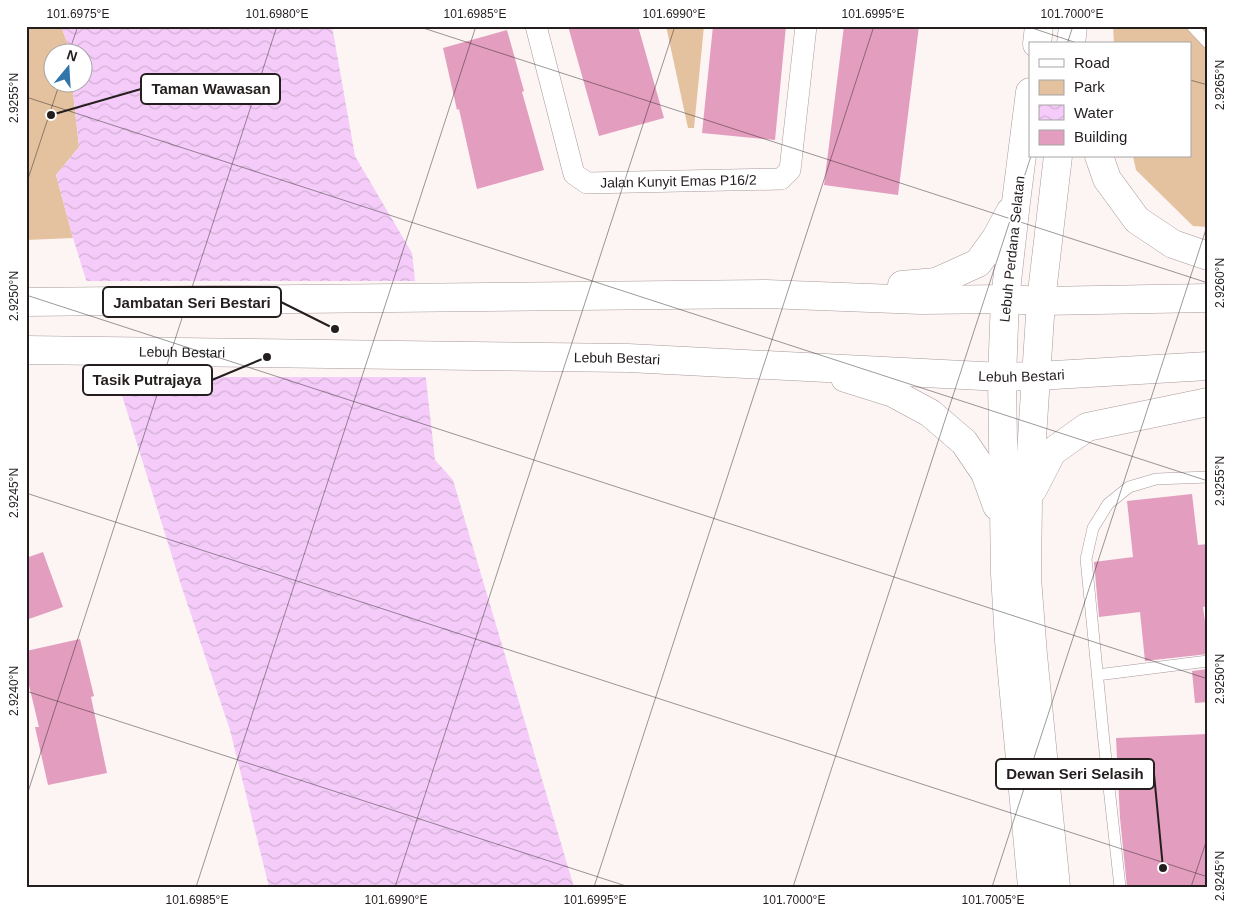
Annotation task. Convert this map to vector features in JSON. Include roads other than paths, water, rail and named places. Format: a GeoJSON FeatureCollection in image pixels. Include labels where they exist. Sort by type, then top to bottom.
{"type":"FeatureCollection","features":[{"type":"Feature","properties":{"kind":"main road"},"geometry":{"type":"LineString","coordinates":[[1037,42],[1039,26]]}},
{"type":"Feature","properties":{"kind":"main road"},"geometry":{"type":"LineString","coordinates":[[1071,42],[1073,26]]}},
{"type":"Feature","properties":{"kind":"main road"},"geometry":{"type":"LineString","coordinates":[[1083,26],[1085,42]]}},
{"type":"Feature","properties":{"kind":"main road","name":"Lebuh Perdana Selatan"},"geometry":{"type":"LineString","coordinates":[[1029,100],[1005,299],[1002,377],[1005,574],[1009,641],[1032,887]]}},
{"type":"Feature","properties":{"kind":"main road"},"geometry":{"type":"LineString","coordinates":[[1056,887],[1027,578],[1028,499],[1041,301],[1058,158]]}},
{"type":"Feature","properties":{"kind":"main road"},"geometry":{"type":"LineString","coordinates":[[1101,158],[1107,179],[1137,220],[1173,244],[1208,256]]}},
{"type":"Feature","properties":{"kind":"main road"},"geometry":{"type":"LineString","coordinates":[[26,302],[766,294],[860,289],[936,282],[978,263],[996,238],[1016,202]]}},
{"type":"Feature","properties":{"kind":"main road"},"geometry":{"type":"LineString","coordinates":[[766,294],[921,300],[1005,299],[1041,301],[1208,298]]}},
{"type":"Feature","properties":{"kind":"main road","name":"Lebuh Bestari"},"geometry":{"type":"LineString","coordinates":[[26,350],[582,357],[806,366],[1002,377],[1208,366]]}},
{"type":"Feature","properties":{"kind":"main road"},"geometry":{"type":"LineString","coordinates":[[806,366],[893,393],[930,413],[964,442],[985,473],[1004,523]]}},
{"type":"Feature","properties":{"kind":"main road"},"geometry":{"type":"LineString","coordinates":[[1028,499],[1052,452],[1087,427],[1208,402]]}},
{"type":"Feature","properties":{"kind":"street","name":"Jalan Kunyit Emas P16/2"},"geometry":{"type":"LineString","coordinates":[[536,26],[574,174],[587,183],[781,179],[790,170],[806,26]]}},
{"type":"Feature","properties":{"kind":"lane"},"geometry":{"type":"LineString","coordinates":[[1192,26],[1208,43]]}},
{"type":"Feature","properties":{"kind":"lane"},"geometry":{"type":"LineString","coordinates":[[1120,887],[1086,559],[1093,528],[1108,504],[1128,487],[1156,479],[1208,477]]}},
{"type":"Feature","properties":{"kind":"lane"},"geometry":{"type":"LineString","coordinates":[[1097,675],[1208,661]]}},
{"type":"Feature","properties":{"kind":"water"},"geometry":{"type":"Polygon","coordinates":[[[61,26],[332,26],[355,156],[412,253],[435,460],[453,480],[574,887],[269,887],[230,730],[181,585],[73,238],[56,175],[79,147],[73,92],[92,92],[92,42],[67,42],[61,26]]]}},
{"type":"Feature","properties":{"kind":"place","name":"Taman Wawasan"},"geometry":{"type":"Point","coordinates":[51,115]}},
{"type":"Feature","properties":{"kind":"place","name":"Jambatan Seri Bestari"},"geometry":{"type":"Point","coordinates":[335,329]}},
{"type":"Feature","properties":{"kind":"place","name":"Tasik Putrajaya"},"geometry":{"type":"Point","coordinates":[267,357]}},
{"type":"Feature","properties":{"kind":"place","name":"Dewan Seri Selasih"},"geometry":{"type":"Point","coordinates":[1163,868]}}]}
